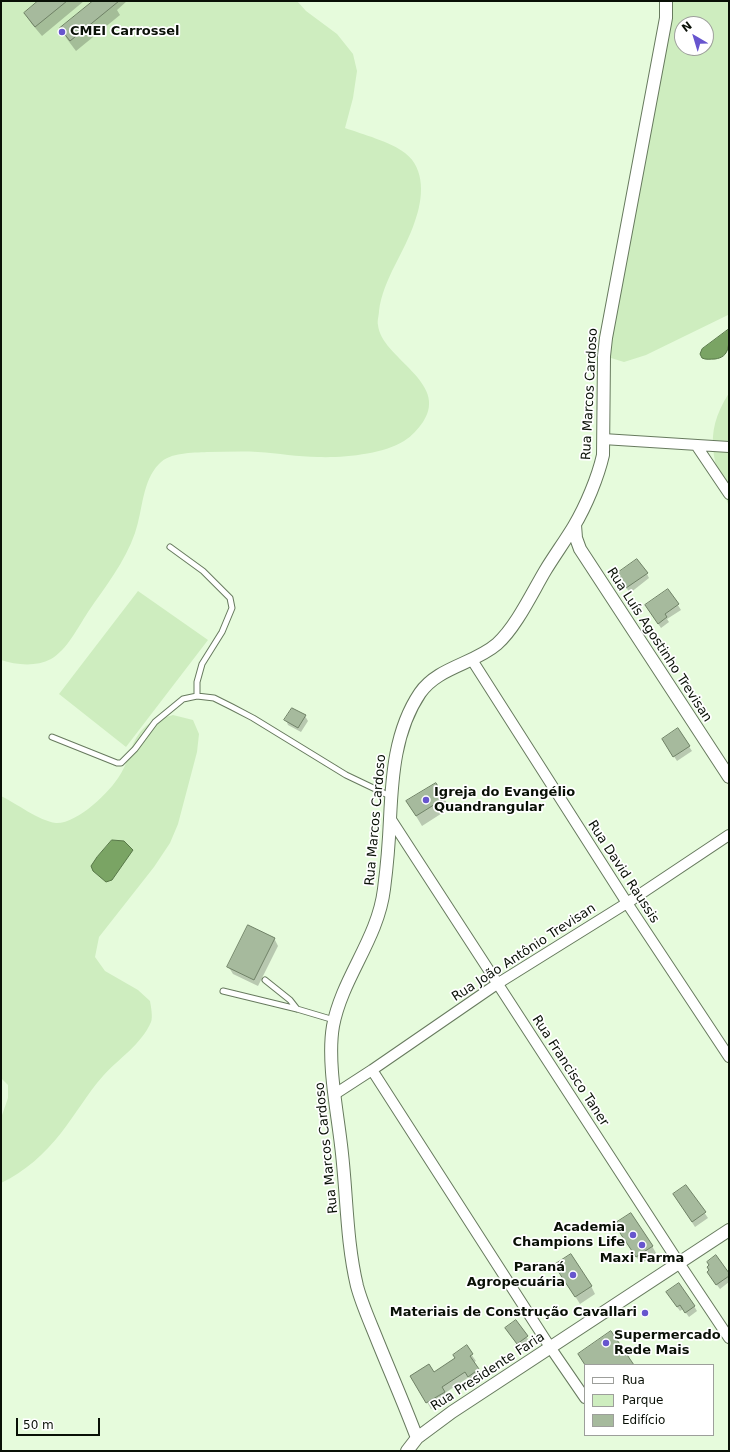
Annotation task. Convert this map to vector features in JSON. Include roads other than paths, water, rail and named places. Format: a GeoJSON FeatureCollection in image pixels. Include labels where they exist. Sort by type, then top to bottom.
{"type":"FeatureCollection","features":[{"type":"Feature","properties":{"kind":"street","name":"Rua Marcos Cardoso"},"geometry":{"type":"LineString","coordinates":[[417,1438],[363,1305],[358,1289],[351,1251],[331,1051],[334,1020],[343,994],[378,916],[384,893],[390,818],[390,796],[396,754],[401,735],[411,710],[421,691],[436,678],[472,660],[492,648],[504,638],[525,606],[556,552],[575,525],[600,468],[603,455],[604,356],[606,338],[666,18],[666,1]]}},
{"type":"Feature","properties":{"kind":"street"},"geometry":{"type":"LineString","coordinates":[[603,439],[729,446]]}},
{"type":"Feature","properties":{"kind":"street"},"geometry":{"type":"LineString","coordinates":[[696,445],[729,494]]}},
{"type":"Feature","properties":{"kind":"street","name":"Rua Luís Agostinho Trevisan"},"geometry":{"type":"LineString","coordinates":[[575,525],[576,538],[580,549],[729,777]]}},
{"type":"Feature","properties":{"kind":"street","name":"Rua David Raussis"},"geometry":{"type":"LineString","coordinates":[[472,660],[627,903],[729,1057]]}},
{"type":"Feature","properties":{"kind":"street","name":"Rua Francisco Taner"},"geometry":{"type":"LineString","coordinates":[[390,818],[729,1338]]}},
{"type":"Feature","properties":{"kind":"street","name":"Rua João Antônio Trevisan"},"geometry":{"type":"LineString","coordinates":[[335,1094],[497,984],[627,903],[729,835]]}},
{"type":"Feature","properties":{"kind":"street"},"geometry":{"type":"LineString","coordinates":[[372,1070],[550,1347],[584,1397]]}},
{"type":"Feature","properties":{"kind":"street","name":"Rua Presidente Faria"},"geometry":{"type":"LineString","coordinates":[[407,1451],[417,1438],[452,1412],[729,1230]]}},
{"type":"Feature","properties":{"kind":"lane"},"geometry":{"type":"LineString","coordinates":[[170,547],[203,571],[230,598],[232,608],[222,632],[202,664],[197,682],[197,696]]}},
{"type":"Feature","properties":{"kind":"lane"},"geometry":{"type":"LineString","coordinates":[[52,737],[120,763],[135,749],[155,722],[170,708],[183,700],[197,696],[214,698],[253,718],[346,775],[390,796]]}},
{"type":"Feature","properties":{"kind":"lane"},"geometry":{"type":"LineString","coordinates":[[265,980],[290,1000],[297,1009]]}},
{"type":"Feature","properties":{"kind":"lane"},"geometry":{"type":"LineString","coordinates":[[223,991],[297,1009],[334,1020]]}},
{"type":"Feature","properties":{"kind":"place","name":"CMEI Carrossel"},"geometry":{"type":"Point","coordinates":[62,32]}},
{"type":"Feature","properties":{"kind":"place","name":"Igreja do Evangélio Quandrangular"},"geometry":{"type":"Point","coordinates":[426,800]}},
{"type":"Feature","properties":{"kind":"place","name":"Academia Champions Life"},"geometry":{"type":"Point","coordinates":[633,1235]}},
{"type":"Feature","properties":{"kind":"place","name":"Maxi Farma"},"geometry":{"type":"Point","coordinates":[642,1245]}},
{"type":"Feature","properties":{"kind":"place","name":"Paraná Agropecuária"},"geometry":{"type":"Point","coordinates":[573,1275]}},
{"type":"Feature","properties":{"kind":"place","name":"Materiais de Construção Cavallari"},"geometry":{"type":"Point","coordinates":[645,1313]}},
{"type":"Feature","properties":{"kind":"place","name":"Supermercado Rede Mais"},"geometry":{"type":"Point","coordinates":[606,1343]}}]}
